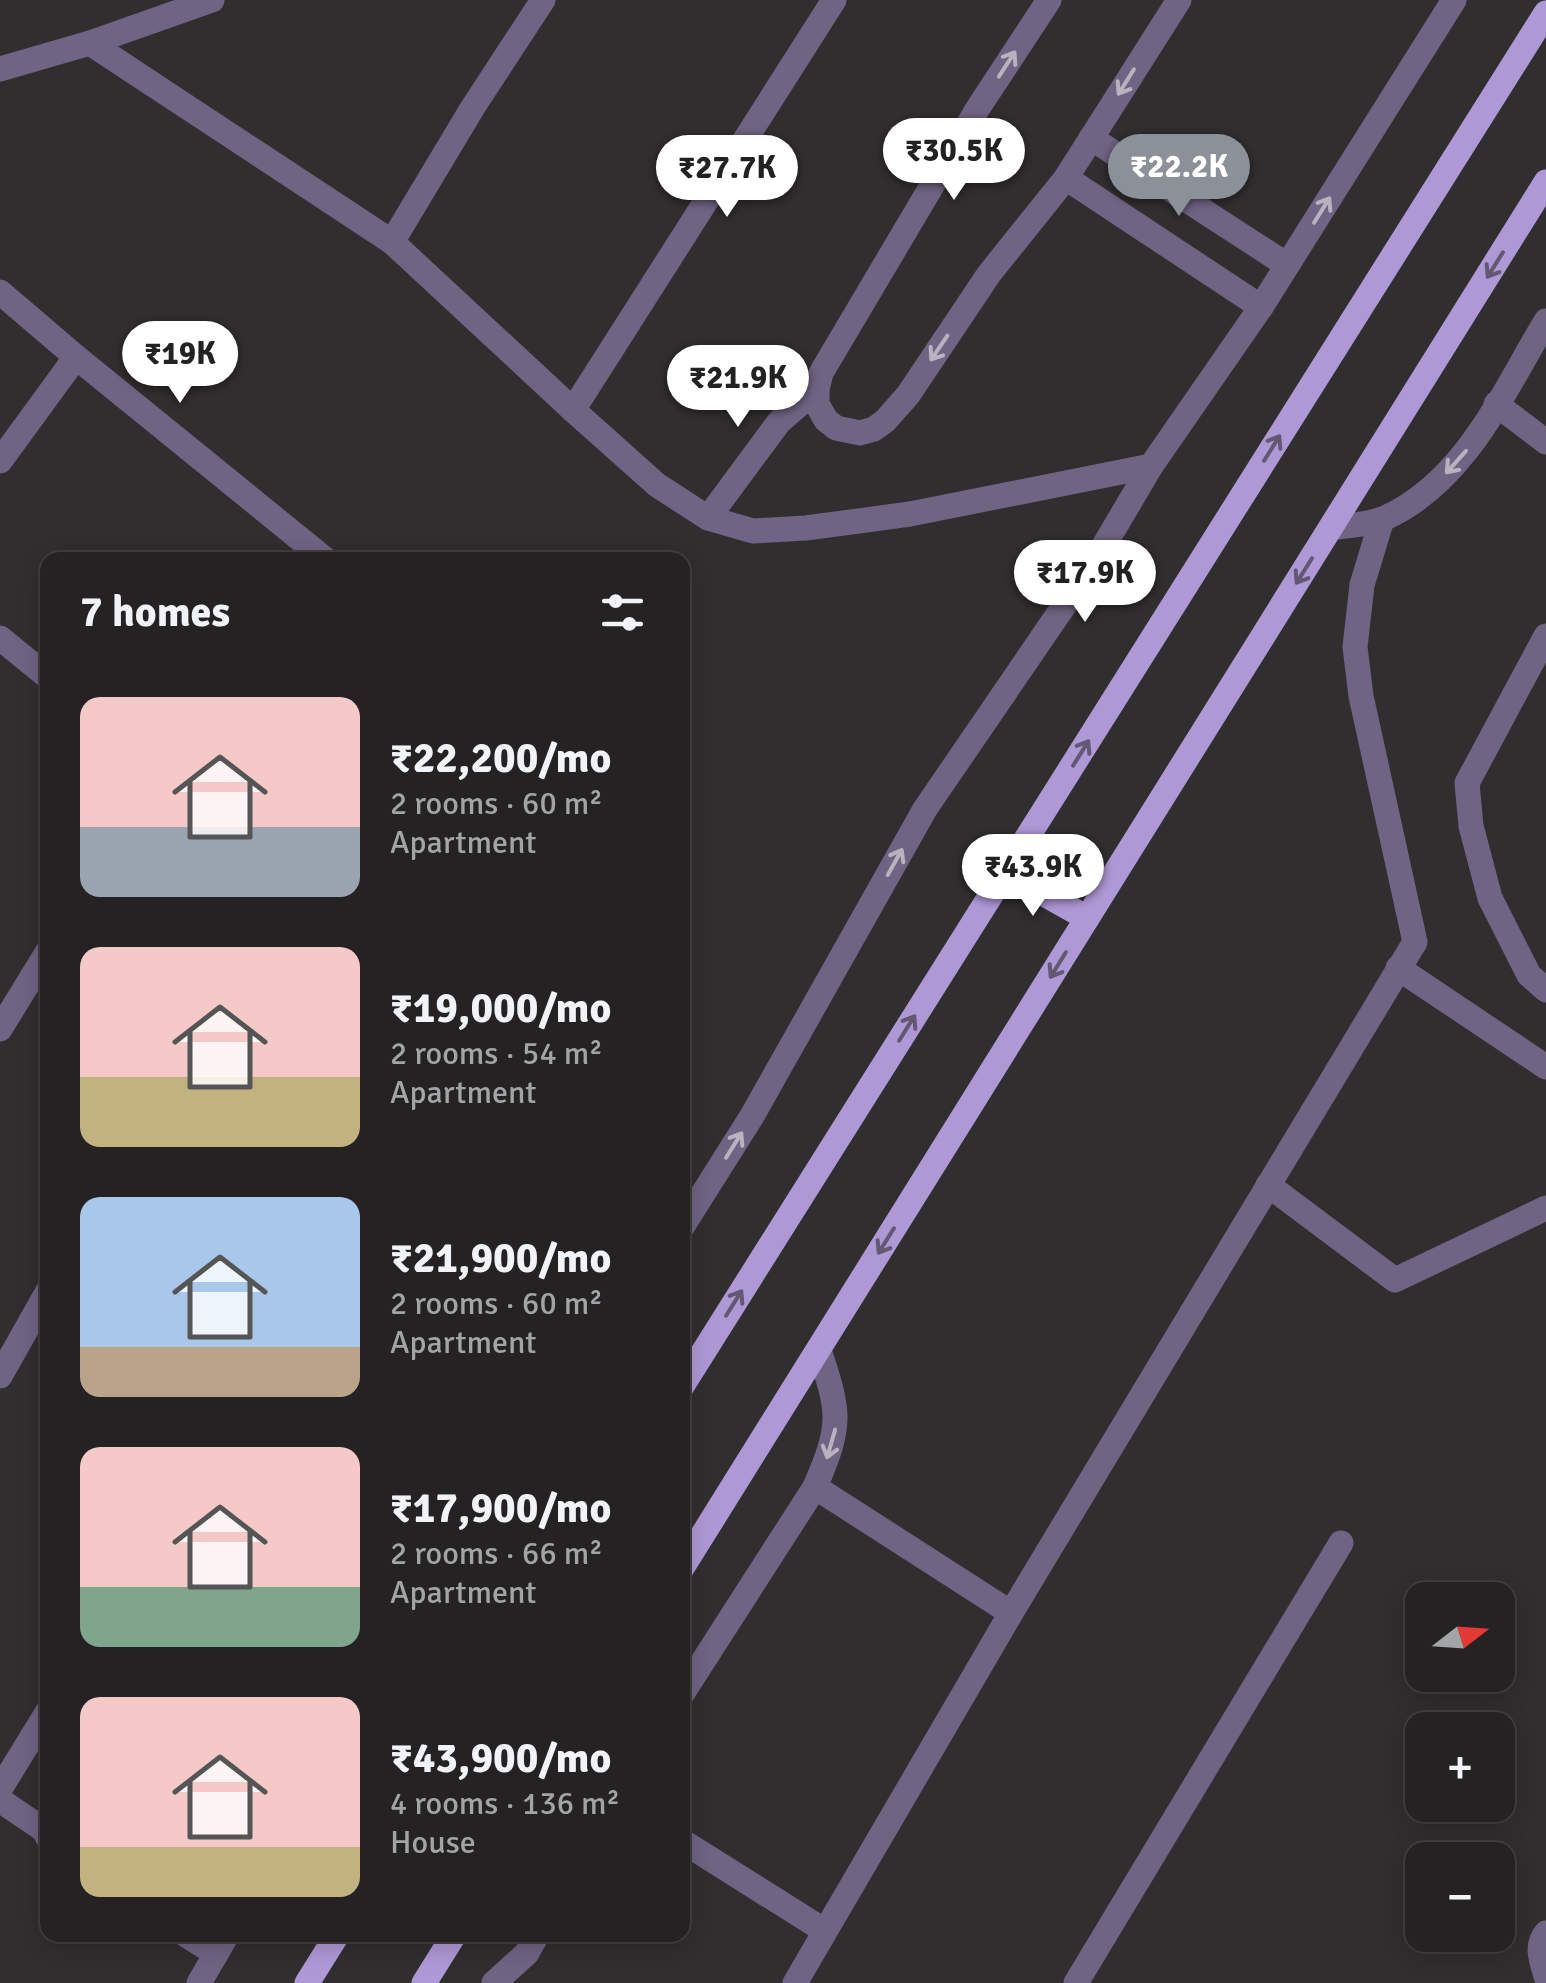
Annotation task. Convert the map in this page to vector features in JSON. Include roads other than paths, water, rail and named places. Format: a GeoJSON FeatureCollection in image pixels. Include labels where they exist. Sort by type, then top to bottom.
{"type":"FeatureCollection","features":[{"type":"Feature","properties":{"kind":"main road"},"geometry":{"type":"LineString","coordinates":[[690,1373],[1546,13]]}},
{"type":"Feature","properties":{"kind":"main road"},"geometry":{"type":"LineString","coordinates":[[690,1555],[1546,182]]}},
{"type":"Feature","properties":{"kind":"main road"},"geometry":{"type":"LineString","coordinates":[[1006,872],[1087,918]]}},
{"type":"Feature","properties":{"kind":"main road"},"geometry":{"type":"LineString","coordinates":[[307,1983],[333,1942]]}},
{"type":"Feature","properties":{"kind":"main road"},"geometry":{"type":"LineString","coordinates":[[424,1983],[450,1942]]}},
{"type":"Feature","properties":{"kind":"street"},"geometry":{"type":"LineString","coordinates":[[0,68],[212,0]]}},
{"type":"Feature","properties":{"kind":"street"},"geometry":{"type":"LineString","coordinates":[[392,242],[543,0]]}},
{"type":"Feature","properties":{"kind":"street"},"geometry":{"type":"LineString","coordinates":[[572,410],[834,0]]}},
{"type":"Feature","properties":{"kind":"street"},"geometry":{"type":"LineString","coordinates":[[1049,0],[978,108],[821,373],[816,388],[817,404],[836,428],[860,433],[874,429],[908,395],[988,274],[1066,178],[1178,0]]}},
{"type":"Feature","properties":{"kind":"street"},"geometry":{"type":"LineString","coordinates":[[690,1214],[752,1116],[925,809],[1096,560],[1151,466],[1261,307],[1454,0]]}},
{"type":"Feature","properties":{"kind":"street"},"geometry":{"type":"LineString","coordinates":[[90,42],[392,242],[657,485],[708,518],[753,531],[806,528],[910,514],[1151,466]]}},
{"type":"Feature","properties":{"kind":"street"},"geometry":{"type":"LineString","coordinates":[[1090,138],[1287,266]]}},
{"type":"Feature","properties":{"kind":"street"},"geometry":{"type":"LineString","coordinates":[[1066,178],[1261,307]]}},
{"type":"Feature","properties":{"kind":"street"},"geometry":{"type":"LineString","coordinates":[[0,292],[316,552]]}},
{"type":"Feature","properties":{"kind":"street"},"geometry":{"type":"LineString","coordinates":[[1331,528],[1382,520],[1434,486],[1472,445],[1546,320]]}},
{"type":"Feature","properties":{"kind":"street"},"geometry":{"type":"LineString","coordinates":[[0,461],[76,357]]}},
{"type":"Feature","properties":{"kind":"street"},"geometry":{"type":"LineString","coordinates":[[708,518],[779,422],[816,388]]}},
{"type":"Feature","properties":{"kind":"street"},"geometry":{"type":"LineString","coordinates":[[1496,404],[1546,442]]}},
{"type":"Feature","properties":{"kind":"street"},"geometry":{"type":"LineString","coordinates":[[795,1983],[1011,1613],[1414,942],[1361,696],[1355,647],[1362,585],[1382,520]]}},
{"type":"Feature","properties":{"kind":"street"},"geometry":{"type":"LineString","coordinates":[[1546,636],[1467,783],[1471,826],[1490,898],[1529,974],[1546,990]]}},
{"type":"Feature","properties":{"kind":"street"},"geometry":{"type":"LineString","coordinates":[[0,638],[40,670]]}},
{"type":"Feature","properties":{"kind":"street"},"geometry":{"type":"LineString","coordinates":[[0,1028],[40,965]]}},
{"type":"Feature","properties":{"kind":"street"},"geometry":{"type":"LineString","coordinates":[[1398,968],[1546,1066]]}},
{"type":"Feature","properties":{"kind":"street"},"geometry":{"type":"LineString","coordinates":[[1268,1185],[1395,1280],[1546,1208]]}},
{"type":"Feature","properties":{"kind":"street"},"geometry":{"type":"LineString","coordinates":[[0,1376],[40,1305]]}},
{"type":"Feature","properties":{"kind":"street"},"geometry":{"type":"LineString","coordinates":[[690,1682],[815,1487],[828,1456],[836,1426],[836,1407],[819,1350]]}},
{"type":"Feature","properties":{"kind":"street"},"geometry":{"type":"LineString","coordinates":[[815,1487],[1011,1613]]}},
{"type":"Feature","properties":{"kind":"street"},"geometry":{"type":"LineString","coordinates":[[1076,1983],[1341,1542]]}},
{"type":"Feature","properties":{"kind":"street"},"geometry":{"type":"LineString","coordinates":[[0,1789],[40,1724]]}},
{"type":"Feature","properties":{"kind":"street"},"geometry":{"type":"LineString","coordinates":[[0,1800],[40,1829]]}},
{"type":"Feature","properties":{"kind":"street"},"geometry":{"type":"LineString","coordinates":[[690,1846],[825,1931]]}},
{"type":"Feature","properties":{"kind":"street"},"geometry":{"type":"LineString","coordinates":[[1546,1933],[1541,1939],[1540,1955],[1546,1976]]}},
{"type":"Feature","properties":{"kind":"street"},"geometry":{"type":"LineString","coordinates":[[494,1983],[512,1970],[534,1942]]}},
{"type":"Feature","properties":{"kind":"street"},"geometry":{"type":"LineString","coordinates":[[199,1983],[222,1945]]}}]}
